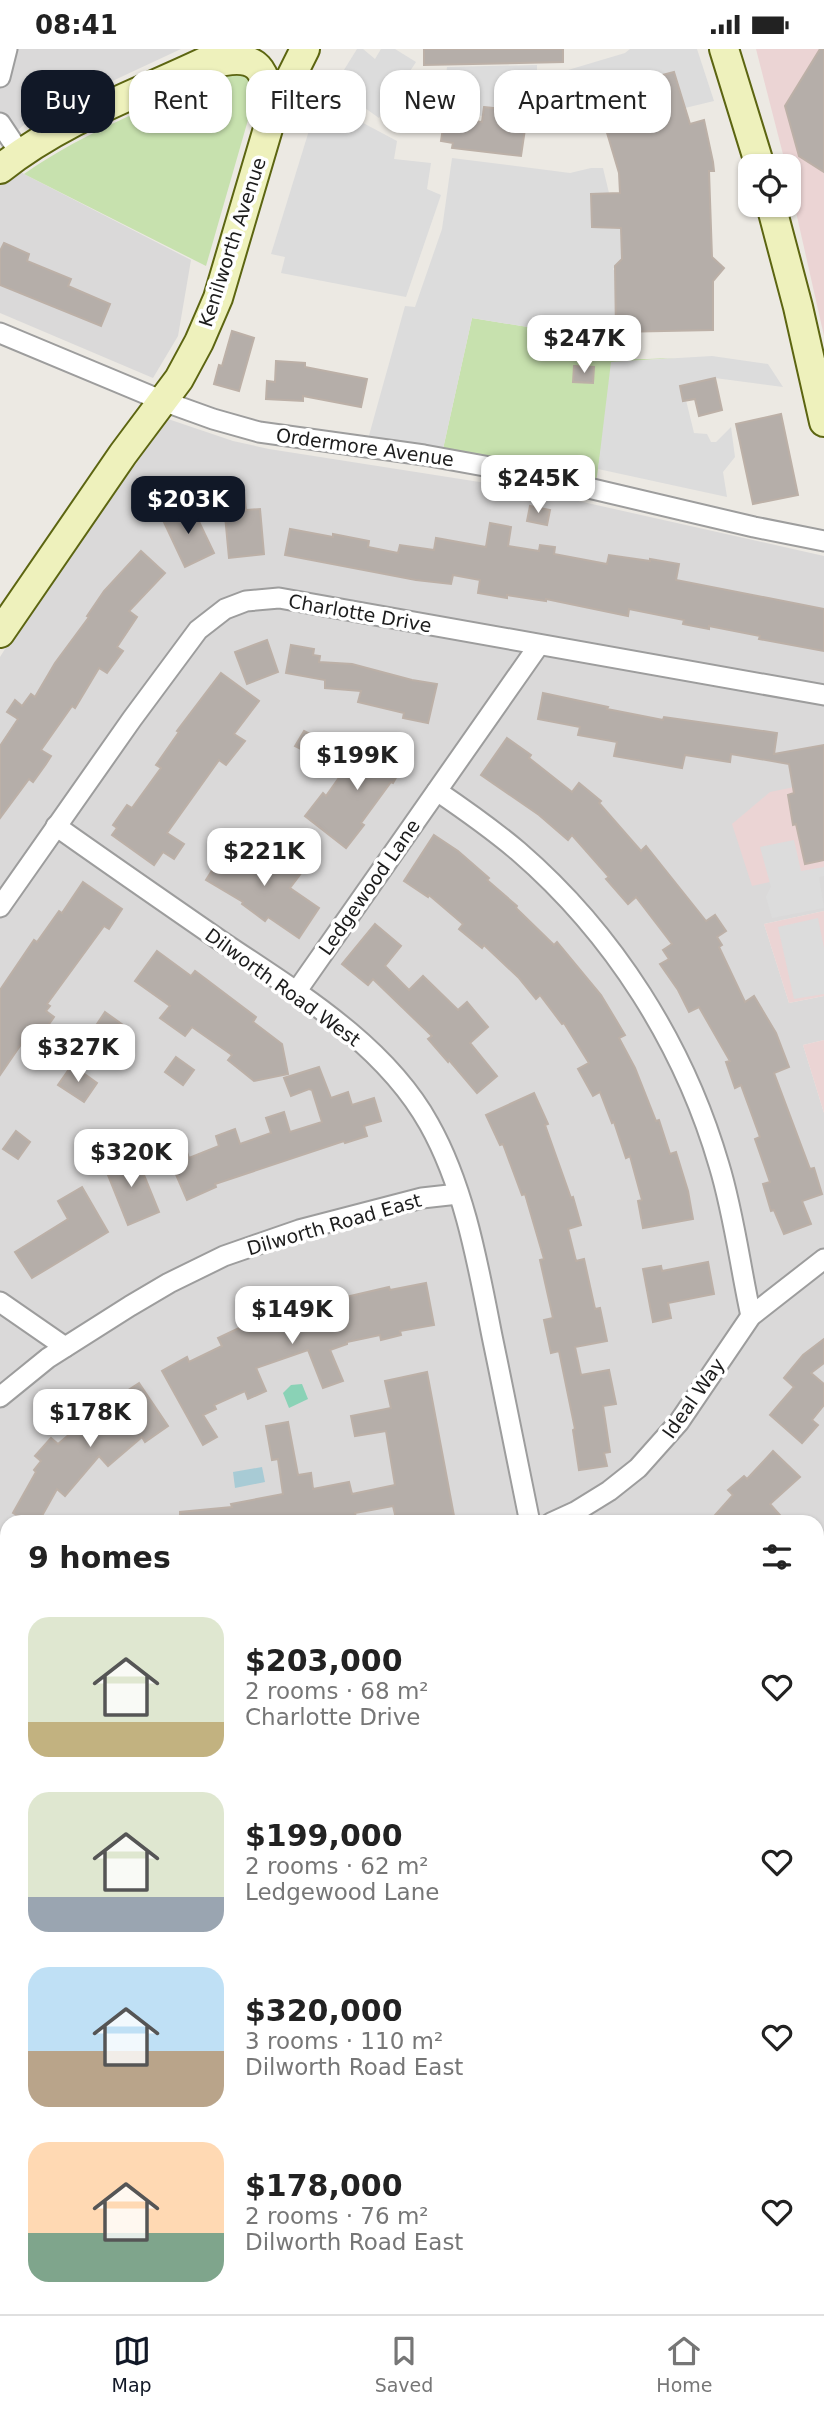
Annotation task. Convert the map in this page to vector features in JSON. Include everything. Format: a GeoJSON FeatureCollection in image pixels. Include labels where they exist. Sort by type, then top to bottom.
{"type":"FeatureCollection","features":[{"type":"Feature","properties":{"kind":"main road"},"geometry":{"type":"LineString","coordinates":[[10,161],[81,117],[192,69],[231,49]]}},
{"type":"Feature","properties":{"kind":"main road","name":"Kenilworth Avenue"},"geometry":{"type":"LineString","coordinates":[[294,70],[305,49]]}},
{"type":"Feature","properties":{"kind":"main road"},"geometry":{"type":"LineString","coordinates":[[724,49],[756,154]]}},
{"type":"Feature","properties":{"kind":"main road"},"geometry":{"type":"LineString","coordinates":[[192,69],[229,59],[242,59],[253,62],[260,70]]}},
{"type":"Feature","properties":{"kind":"main road","name":"Kenilworth Avenue"},"geometry":{"type":"LineString","coordinates":[[0,633],[179,379],[199,342],[218,298],[267,133]]}},
{"type":"Feature","properties":{"kind":"main road"},"geometry":{"type":"LineString","coordinates":[[774,217],[824,422]]}},
{"type":"Feature","properties":{"kind":"street"},"geometry":{"type":"LineString","coordinates":[[0,77],[7,49]]}},
{"type":"Feature","properties":{"kind":"street"},"geometry":{"type":"LineString","coordinates":[[0,123],[10,161]]}},
{"type":"Feature","properties":{"kind":"street","name":"Ordermore Avenue"},"geometry":{"type":"LineString","coordinates":[[0,333],[163,401],[258,432],[424,455],[529,474],[824,541]]}},
{"type":"Feature","properties":{"kind":"street","name":"Charlotte Drive"},"geometry":{"type":"LineString","coordinates":[[0,907],[198,630],[225,609],[246,601],[279,598],[824,695]]}},
{"type":"Feature","properties":{"kind":"street","name":"Ledgewood Lane"},"geometry":{"type":"LineString","coordinates":[[296,992],[539,645]]}},
{"type":"Feature","properties":{"kind":"street"},"geometry":{"type":"LineString","coordinates":[[437,791],[518,851],[559,890],[598,934],[650,1007],[690,1083],[711,1138],[735,1228],[751,1316]]}},
{"type":"Feature","properties":{"kind":"street","name":"Dilworth Road West"},"geometry":{"type":"LineString","coordinates":[[56,826],[296,992],[356,1039],[407,1092],[428,1123],[458,1194],[477,1264],[528,1515]]}},
{"type":"Feature","properties":{"kind":"street","name":"Dilworth Road East"},"geometry":{"type":"LineString","coordinates":[[0,1397],[22,1377],[65,1347],[169,1283],[253,1245],[299,1230],[415,1200],[458,1194]]}},
{"type":"Feature","properties":{"kind":"street","name":"Ideal Way"},"geometry":{"type":"LineString","coordinates":[[568,1515],[609,1491],[653,1453],[678,1422],[751,1316],[824,1258]]}},
{"type":"Feature","properties":{"kind":"street"},"geometry":{"type":"LineString","coordinates":[[0,1302],[65,1347]]}},
{"type":"Feature","properties":{"kind":"shaded area"},"geometry":{"type":"Polygon","coordinates":[[[0,49],[181,49],[136,70],[129,70],[129,73],[115,80],[115,70],[21,70],[21,127],[0,145],[0,49]]]}},
{"type":"Feature","properties":{"kind":"shaded area"},"geometry":{"type":"Polygon","coordinates":[[[357,49],[363,49],[375,59],[381,49],[395,49],[416,62],[411,70],[380,70],[379,118],[366,109],[366,70],[344,70],[357,49]]]}},
{"type":"Feature","properties":{"kind":"shaded area"},"geometry":{"type":"Polygon","coordinates":[[[630,49],[697,49],[714,101],[685,108],[671,70],[568,70],[625,53],[630,49]]]}},
{"type":"Feature","properties":{"kind":"shaded area"},"geometry":{"type":"Polygon","coordinates":[[[756,49],[824,49],[824,336],[797,217],[801,217],[801,154],[783,154],[756,49]]]}},
{"type":"Feature","properties":{"kind":"shaded area"},"geometry":{"type":"Polygon","coordinates":[[[537,65],[537,70],[494,70],[494,108],[485,107],[483,116],[480,116],[480,70],[447,70],[447,67],[537,65]]]}},
{"type":"Feature","properties":{"kind":"shaded area"},"geometry":{"type":"Polygon","coordinates":[[[366,125],[397,141],[394,159],[431,163],[427,189],[441,195],[406,297],[281,273],[285,257],[271,254],[308,133],[366,133],[366,125]]]}},
{"type":"Feature","properties":{"kind":"shaded area"},"geometry":{"type":"Polygon","coordinates":[[[0,158],[24,174],[191,260],[178,336],[153,378],[0,313],[0,158]]]}},
{"type":"Feature","properties":{"kind":"shaded area"},"geometry":{"type":"Polygon","coordinates":[[[452,158],[570,173],[603,168],[609,193],[591,194],[592,226],[621,228],[622,259],[613,269],[624,280],[616,332],[577,335],[472,318],[443,449],[368,439],[405,306],[415,307],[442,229],[452,158]]]}},
{"type":"Feature","properties":{"kind":"shaded area"},"geometry":{"type":"Polygon","coordinates":[[[712,356],[768,364],[783,387],[715,378],[680,386],[694,433],[707,434],[711,442],[716,442],[731,427],[735,457],[723,472],[727,497],[598,469],[611,362],[712,356]]]}},
{"type":"Feature","properties":{"kind":"shaded area"},"geometry":{"type":"Polygon","coordinates":[[[168,419],[233,441],[269,449],[525,489],[824,556],[824,911],[764,924],[789,1003],[824,996],[824,1040],[803,1045],[824,1113],[824,1515],[0,1515],[0,657],[20,625],[168,419]]]}},
{"type":"Feature","properties":{"kind":"shaded area"},"geometry":{"type":"Polygon","coordinates":[[[824,781],[824,870],[752,886],[732,824],[770,792],[824,781]]]}},
{"type":"Feature","properties":{"kind":"shaded area"},"geometry":{"type":"Polygon","coordinates":[[[794,840],[801,871],[824,867],[824,876],[819,877],[824,908],[772,918],[766,897],[771,887],[760,847],[794,840]]]}},
{"type":"Feature","properties":{"kind":"shaded area"},"geometry":{"type":"Polygon","coordinates":[[[824,911],[824,996],[789,1003],[764,924],[824,911]]]}},
{"type":"Feature","properties":{"kind":"shaded area"},"geometry":{"type":"Polygon","coordinates":[[[818,918],[824,948],[824,994],[794,999],[778,927],[818,918]]]}},
{"type":"Feature","properties":{"kind":"shaded area"},"geometry":{"type":"Polygon","coordinates":[[[824,1040],[824,1113],[803,1045],[824,1040]]]}},
{"type":"Feature","properties":{"kind":"green space"},"geometry":{"type":"Polygon","coordinates":[[[232,72],[246,77],[246,127],[206,266],[24,174],[94,133],[115,133],[115,123],[129,116],[129,133],[232,133],[232,72]]]}},
{"type":"Feature","properties":{"kind":"green space"},"geometry":{"type":"Polygon","coordinates":[[[472,318],[577,335],[588,348],[606,356],[630,359],[676,358],[612,362],[596,482],[443,449],[472,318]]]}},
{"type":"Feature","properties":{"kind":"green space"},"geometry":{"type":"Polygon","coordinates":[[[302,1384],[308,1399],[289,1408],[283,1393],[291,1385],[302,1384]]]}},
{"type":"Feature","properties":{"kind":"water"},"geometry":{"type":"Polygon","coordinates":[[[262,1467],[265,1482],[235,1488],[233,1472],[262,1467]]]}},
{"type":"Feature","properties":{"kind":"building"},"geometry":{"type":"Polygon","coordinates":[[[424,49],[563,49],[563,62],[424,65],[424,49]]]}},
{"type":"Feature","properties":{"kind":"building"},"geometry":{"type":"Polygon","coordinates":[[[820,49],[824,49],[824,172],[798,154],[785,106],[820,49]]]}},
{"type":"Feature","properties":{"kind":"building"},"geometry":{"type":"Polygon","coordinates":[[[674,72],[690,124],[704,120],[713,162],[714,171],[709,171],[712,257],[724,268],[713,281],[713,330],[616,332],[615,266],[622,259],[621,228],[592,227],[591,194],[620,193],[619,173],[607,133],[671,133],[671,73],[674,72]]]}},
{"type":"Feature","properties":{"kind":"building"},"geometry":{"type":"Polygon","coordinates":[[[484,107],[494,108],[494,133],[524,133],[521,156],[452,148],[453,143],[441,141],[442,133],[480,133],[484,107]]]}},
{"type":"Feature","properties":{"kind":"building"},"geometry":{"type":"Polygon","coordinates":[[[4,243],[29,254],[27,261],[71,279],[68,286],[110,304],[101,326],[0,285],[0,251],[4,243]]]}},
{"type":"Feature","properties":{"kind":"building"},"geometry":{"type":"Polygon","coordinates":[[[232,331],[254,338],[239,391],[214,384],[232,331]]]}},
{"type":"Feature","properties":{"kind":"building"},"geometry":{"type":"Polygon","coordinates":[[[276,361],[305,363],[305,367],[367,379],[361,407],[303,396],[303,401],[266,399],[267,381],[275,382],[276,361]]]}},
{"type":"Feature","properties":{"kind":"building"},"geometry":{"type":"Polygon","coordinates":[[[574,366],[594,367],[593,383],[573,382],[574,366]]]}},
{"type":"Feature","properties":{"kind":"building"},"geometry":{"type":"Polygon","coordinates":[[[715,378],[722,410],[699,416],[695,399],[683,401],[680,386],[715,378]]]}},
{"type":"Feature","properties":{"kind":"building"},"geometry":{"type":"Polygon","coordinates":[[[781,414],[798,495],[753,504],[736,424],[781,414]]]}},
{"type":"Feature","properties":{"kind":"building"},"geometry":{"type":"Polygon","coordinates":[[[244,492],[246,510],[260,509],[264,554],[229,558],[223,494],[244,492]]]}},
{"type":"Feature","properties":{"kind":"building"},"geometry":{"type":"Polygon","coordinates":[[[191,505],[214,553],[185,567],[162,518],[191,505]]]}},
{"type":"Feature","properties":{"kind":"building"},"geometry":{"type":"Polygon","coordinates":[[[530,506],[550,510],[547,525],[527,521],[530,506]]]}},
{"type":"Feature","properties":{"kind":"building"},"geometry":{"type":"Polygon","coordinates":[[[490,523],[511,527],[508,546],[539,551],[540,545],[555,547],[554,554],[607,564],[609,555],[679,564],[676,580],[824,609],[824,651],[709,626],[709,629],[683,624],[684,620],[629,609],[628,616],[546,599],[507,595],[507,598],[478,593],[480,580],[453,575],[451,584],[416,580],[285,555],[290,529],[369,541],[368,547],[398,553],[400,545],[434,550],[436,538],[486,547],[490,523]]]}},
{"type":"Feature","properties":{"kind":"building"},"geometry":{"type":"Polygon","coordinates":[[[141,551],[165,573],[129,611],[137,617],[117,647],[123,651],[107,673],[99,668],[75,708],[72,706],[41,750],[51,756],[46,764],[33,782],[29,779],[0,818],[0,746],[18,719],[7,712],[15,700],[22,706],[31,694],[35,697],[104,591],[141,551]]]}},
{"type":"Feature","properties":{"kind":"building"},"geometry":{"type":"Polygon","coordinates":[[[267,640],[278,672],[247,684],[235,652],[267,640]]]}},
{"type":"Feature","properties":{"kind":"building"},"geometry":{"type":"Polygon","coordinates":[[[291,645],[314,649],[313,655],[320,656],[319,662],[352,664],[437,684],[428,723],[403,718],[404,713],[358,702],[361,691],[325,688],[325,680],[286,673],[291,645]]]}},
{"type":"Feature","properties":{"kind":"building"},"geometry":{"type":"Polygon","coordinates":[[[221,673],[259,701],[234,734],[245,741],[226,765],[219,760],[167,833],[184,844],[174,859],[163,852],[154,865],[112,835],[117,828],[113,825],[127,805],[132,808],[161,768],[156,765],[179,732],[177,731],[221,673]]]}},
{"type":"Feature","properties":{"kind":"building"},"geometry":{"type":"Polygon","coordinates":[[[543,693],[663,720],[664,717],[777,733],[774,754],[824,745],[824,860],[805,864],[796,824],[793,825],[788,795],[794,793],[789,764],[731,754],[730,762],[685,755],[682,768],[614,756],[617,742],[578,735],[580,727],[538,719],[543,693]]]}},
{"type":"Feature","properties":{"kind":"building"},"geometry":{"type":"Polygon","coordinates":[[[304,731],[319,739],[311,754],[295,746],[304,731]]]}},
{"type":"Feature","properties":{"kind":"building"},"geometry":{"type":"Polygon","coordinates":[[[372,735],[408,757],[393,783],[391,782],[361,823],[364,825],[346,848],[305,816],[323,793],[326,796],[348,765],[352,768],[372,735]]]}},
{"type":"Feature","properties":{"kind":"building"},"geometry":{"type":"Polygon","coordinates":[[[507,738],[531,755],[529,758],[572,792],[579,783],[601,801],[599,803],[641,851],[646,846],[706,921],[715,915],[726,931],[717,937],[722,945],[719,947],[745,1002],[754,996],[776,1033],[789,1067],[774,1073],[810,1169],[814,1168],[822,1194],[802,1201],[811,1224],[784,1234],[774,1210],[771,1211],[763,1184],[770,1182],[755,1139],[760,1137],[741,1085],[735,1088],[726,1062],[730,1061],[699,1007],[689,1012],[660,964],[669,959],[663,950],[672,944],[636,897],[628,904],[606,879],[609,877],[572,835],[568,840],[539,815],[481,775],[507,738]]]}},
{"type":"Feature","properties":{"kind":"building"},"geometry":{"type":"Polygon","coordinates":[[[434,835],[458,851],[489,878],[487,880],[517,906],[516,908],[554,945],[557,942],[601,995],[625,1035],[619,1038],[635,1068],[656,1121],[659,1120],[670,1154],[676,1152],[693,1219],[643,1228],[638,1201],[642,1200],[630,1156],[626,1158],[600,1092],[593,1096],[578,1069],[589,1063],[564,1023],[562,1024],[540,995],[536,999],[519,978],[484,945],[482,948],[459,929],[463,924],[429,895],[428,897],[404,881],[434,835]]]}},
{"type":"Feature","properties":{"kind":"building"},"geometry":{"type":"Polygon","coordinates":[[[231,841],[269,868],[278,855],[302,872],[290,888],[319,908],[299,938],[268,917],[265,921],[242,904],[243,902],[206,880],[231,841]]]}},
{"type":"Feature","properties":{"kind":"building"},"geometry":{"type":"Polygon","coordinates":[[[83,882],[122,909],[109,929],[104,926],[47,1004],[50,1006],[46,1011],[54,1017],[42,1034],[33,1027],[0,1075],[0,990],[34,940],[37,942],[59,911],[62,913],[83,882]]]}},
{"type":"Feature","properties":{"kind":"building"},"geometry":{"type":"Polygon","coordinates":[[[375,924],[401,946],[385,966],[409,990],[423,976],[458,1010],[467,1002],[488,1027],[470,1043],[497,1076],[477,1093],[428,1039],[432,1036],[373,979],[368,985],[342,964],[375,924]]]}},
{"type":"Feature","properties":{"kind":"building"},"geometry":{"type":"Polygon","coordinates":[[[157,951],[191,976],[195,971],[256,1017],[253,1022],[282,1044],[288,1074],[254,1081],[228,1060],[232,1055],[192,1027],[185,1036],[160,1018],[170,1006],[135,981],[157,951]]]}},
{"type":"Feature","properties":{"kind":"building"},"geometry":{"type":"Polygon","coordinates":[[[105,1012],[123,1025],[112,1040],[95,1027],[105,1012]]]}},
{"type":"Feature","properties":{"kind":"building"},"geometry":{"type":"Polygon","coordinates":[[[176,1057],[194,1070],[183,1085],[165,1072],[176,1057]]]}},
{"type":"Feature","properties":{"kind":"building"},"geometry":{"type":"Polygon","coordinates":[[[72,1065],[97,1083],[84,1102],[58,1085],[72,1065]]]}},
{"type":"Feature","properties":{"kind":"building"},"geometry":{"type":"Polygon","coordinates":[[[319,1067],[331,1098],[348,1092],[352,1105],[374,1098],[381,1121],[364,1126],[367,1136],[345,1143],[344,1141],[215,1184],[216,1187],[187,1200],[168,1156],[186,1149],[189,1158],[219,1146],[216,1136],[235,1129],[240,1144],[271,1133],[266,1118],[284,1112],[290,1132],[322,1122],[312,1090],[291,1096],[284,1078],[319,1067]]]}},
{"type":"Feature","properties":{"kind":"building"},"geometry":{"type":"Polygon","coordinates":[[[534,1093],[548,1124],[545,1125],[571,1198],[573,1197],[581,1225],[568,1229],[576,1261],[584,1259],[595,1309],[600,1308],[607,1341],[575,1347],[581,1375],[609,1370],[616,1404],[603,1406],[610,1452],[604,1453],[607,1466],[579,1470],[575,1429],[559,1351],[551,1353],[544,1320],[553,1318],[540,1260],[544,1259],[525,1194],[522,1195],[503,1144],[500,1145],[486,1115],[534,1093]]]}},
{"type":"Feature","properties":{"kind":"building"},"geometry":{"type":"Polygon","coordinates":[[[16,1131],[30,1142],[18,1159],[3,1149],[16,1131]]]}},
{"type":"Feature","properties":{"kind":"building"},"geometry":{"type":"Polygon","coordinates":[[[135,1153],[159,1212],[128,1225],[104,1165],[135,1153]]]}},
{"type":"Feature","properties":{"kind":"building"},"geometry":{"type":"Polygon","coordinates":[[[82,1187],[108,1232],[32,1278],[15,1252],[68,1219],[58,1201],[82,1187]]]}},
{"type":"Feature","properties":{"kind":"building"},"geometry":{"type":"Polygon","coordinates":[[[708,1262],[714,1294],[668,1303],[671,1318],[653,1322],[643,1269],[661,1266],[662,1271],[708,1262]]]}},
{"type":"Feature","properties":{"kind":"building"},"geometry":{"type":"Polygon","coordinates":[[[426,1283],[434,1325],[400,1331],[401,1335],[381,1340],[380,1335],[347,1342],[330,1350],[343,1381],[323,1388],[308,1350],[256,1368],[266,1391],[248,1399],[245,1391],[214,1405],[216,1409],[203,1415],[217,1437],[203,1445],[162,1371],[187,1357],[189,1362],[222,1346],[218,1338],[287,1309],[331,1295],[333,1300],[389,1287],[390,1290],[426,1283]]]}},
{"type":"Feature","properties":{"kind":"building"},"geometry":{"type":"Polygon","coordinates":[[[824,1339],[824,1363],[811,1373],[824,1384],[824,1405],[812,1420],[818,1425],[802,1443],[770,1415],[794,1387],[784,1378],[803,1355],[824,1339]]]}},
{"type":"Feature","properties":{"kind":"building"},"geometry":{"type":"Polygon","coordinates":[[[427,1372],[454,1515],[395,1515],[393,1506],[355,1515],[180,1515],[180,1512],[232,1507],[231,1504],[283,1494],[278,1459],[272,1460],[266,1426],[288,1422],[298,1475],[311,1473],[313,1489],[349,1482],[352,1494],[395,1485],[386,1431],[355,1436],[351,1416],[391,1408],[385,1381],[427,1372]]]}},
{"type":"Feature","properties":{"kind":"building"},"geometry":{"type":"Polygon","coordinates":[[[139,1383],[168,1426],[145,1442],[142,1437],[108,1466],[99,1456],[65,1496],[57,1489],[42,1515],[13,1513],[41,1461],[35,1456],[51,1438],[58,1444],[99,1409],[139,1383]]]}},
{"type":"Feature","properties":{"kind":"building"},"geometry":{"type":"Polygon","coordinates":[[[773,1451],[800,1477],[770,1504],[780,1515],[715,1515],[733,1495],[728,1490],[744,1476],[747,1479],[773,1451]]]}}]}
